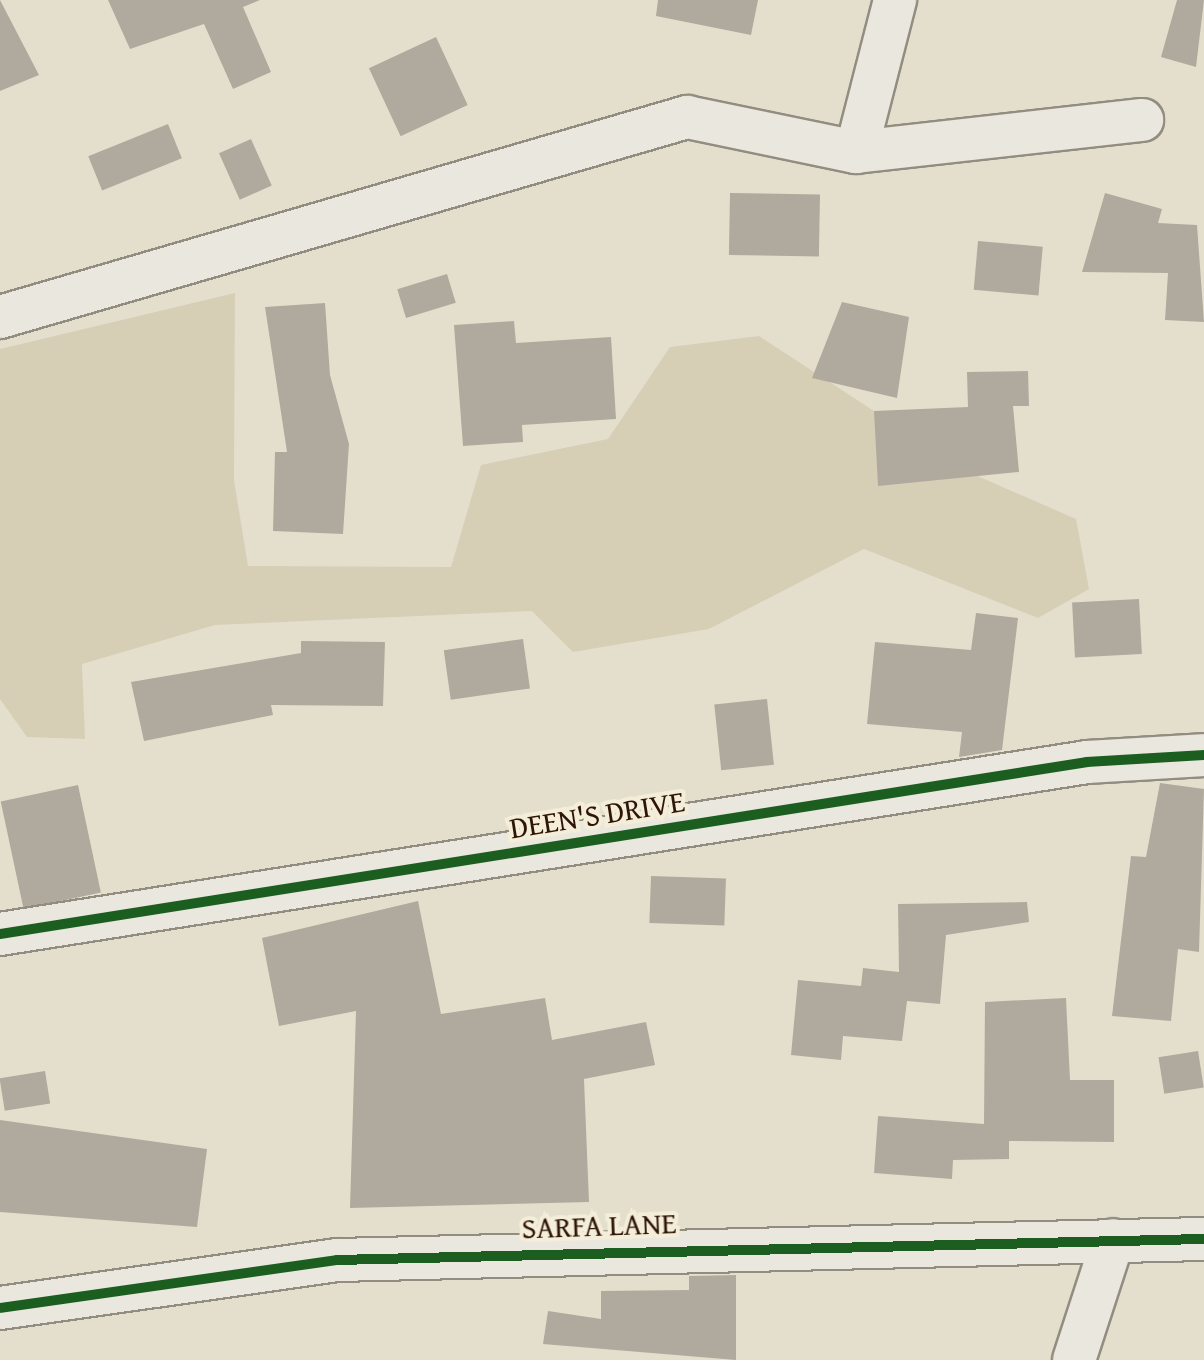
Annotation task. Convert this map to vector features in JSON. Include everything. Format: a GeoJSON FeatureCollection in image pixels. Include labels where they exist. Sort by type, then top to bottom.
{"type":"FeatureCollection","features":[{"type":"Feature","properties":{"kind":"street"},"geometry":{"type":"LineString","coordinates":[[856,152],[895,0]]}},
{"type":"Feature","properties":{"kind":"street"},"geometry":{"type":"LineString","coordinates":[[0,318],[687,116],[856,152],[1142,120]]}},
{"type":"Feature","properties":{"kind":"street","name":"DEEN'S DRIVE"},"geometry":{"type":"LineString","coordinates":[[0,934],[1087,762],[1204,755]]}},
{"type":"Feature","properties":{"kind":"street","name":"SARFA LANE"},"geometry":{"type":"LineString","coordinates":[[0,1308],[337,1260],[1204,1239]]}},
{"type":"Feature","properties":{"kind":"street"},"geometry":{"type":"LineString","coordinates":[[1074,1360],[1113,1240]]}},
{"type":"Feature","properties":{"kind":"shaded area"},"geometry":{"type":"Polygon","coordinates":[[[235,293],[234,480],[248,566],[451,567],[481,465],[608,439],[670,347],[759,336],[966,471],[1076,519],[1089,589],[1038,618],[864,549],[709,629],[573,652],[532,611],[215,625],[82,664],[85,739],[27,737],[0,699],[0,349],[235,293]]]}},
{"type":"Feature","properties":{"kind":"building"},"geometry":{"type":"Polygon","coordinates":[[[0,0],[39,75],[0,91],[0,0]]]}},
{"type":"Feature","properties":{"kind":"building"},"geometry":{"type":"Polygon","coordinates":[[[108,0],[260,0],[243,7],[271,72],[233,89],[204,24],[130,49],[108,0]]]}},
{"type":"Feature","properties":{"kind":"building"},"geometry":{"type":"Polygon","coordinates":[[[658,0],[758,0],[751,35],[656,16],[658,0]]]}},
{"type":"Feature","properties":{"kind":"building"},"geometry":{"type":"Polygon","coordinates":[[[1177,0],[1204,0],[1196,67],[1161,57],[1177,0]]]}},
{"type":"Feature","properties":{"kind":"building"},"geometry":{"type":"Polygon","coordinates":[[[436,37],[468,105],[401,136],[369,68],[436,37]]]}},
{"type":"Feature","properties":{"kind":"building"},"geometry":{"type":"Polygon","coordinates":[[[168,124],[182,158],[102,191],[88,156],[168,124]]]}},
{"type":"Feature","properties":{"kind":"building"},"geometry":{"type":"Polygon","coordinates":[[[251,139],[272,186],[240,200],[219,153],[251,139]]]}},
{"type":"Feature","properties":{"kind":"building"},"geometry":{"type":"Polygon","coordinates":[[[730,193],[820,195],[819,257],[729,255],[730,193]]]}},
{"type":"Feature","properties":{"kind":"building"},"geometry":{"type":"Polygon","coordinates":[[[1105,193],[1162,209],[1158,223],[1197,225],[1204,322],[1165,320],[1168,273],[1082,272],[1105,193]]]}},
{"type":"Feature","properties":{"kind":"building"},"geometry":{"type":"Polygon","coordinates":[[[978,241],[1043,247],[1038,295],[974,290],[978,241]]]}},
{"type":"Feature","properties":{"kind":"building"},"geometry":{"type":"Polygon","coordinates":[[[447,274],[456,303],[406,318],[397,289],[447,274]]]}},
{"type":"Feature","properties":{"kind":"building"},"geometry":{"type":"Polygon","coordinates":[[[842,302],[909,317],[897,398],[812,378],[842,302]]]}},
{"type":"Feature","properties":{"kind":"building"},"geometry":{"type":"Polygon","coordinates":[[[325,303],[330,375],[349,444],[343,534],[273,531],[275,452],[287,452],[265,307],[325,303]]]}},
{"type":"Feature","properties":{"kind":"building"},"geometry":{"type":"Polygon","coordinates":[[[514,321],[516,343],[611,337],[616,419],[522,425],[523,442],[463,446],[454,325],[514,321]]]}},
{"type":"Feature","properties":{"kind":"building"},"geometry":{"type":"Polygon","coordinates":[[[1028,371],[1029,406],[1013,406],[1019,472],[878,486],[874,411],[968,407],[967,372],[1028,371]]]}},
{"type":"Feature","properties":{"kind":"building"},"geometry":{"type":"Polygon","coordinates":[[[1139,599],[1142,654],[1075,657],[1072,603],[1139,599]]]}},
{"type":"Feature","properties":{"kind":"building"},"geometry":{"type":"Polygon","coordinates":[[[976,613],[1018,618],[1002,750],[959,757],[962,732],[867,724],[875,642],[971,650],[976,613]]]}},
{"type":"Feature","properties":{"kind":"building"},"geometry":{"type":"Polygon","coordinates":[[[523,639],[530,689],[451,700],[444,650],[523,639]]]}},
{"type":"Feature","properties":{"kind":"building"},"geometry":{"type":"Polygon","coordinates":[[[301,641],[385,642],[383,706],[271,705],[273,715],[144,741],[131,682],[301,653],[301,641]]]}},
{"type":"Feature","properties":{"kind":"building"},"geometry":{"type":"Polygon","coordinates":[[[767,699],[774,765],[721,770],[714,705],[767,699]]]}},
{"type":"Feature","properties":{"kind":"building"},"geometry":{"type":"Polygon","coordinates":[[[1160,783],[1204,789],[1199,952],[1178,949],[1171,1021],[1112,1016],[1131,856],[1146,857],[1160,783]]]}},
{"type":"Feature","properties":{"kind":"building"},"geometry":{"type":"Polygon","coordinates":[[[78,785],[101,893],[24,909],[1,801],[78,785]]]}},
{"type":"Feature","properties":{"kind":"building"},"geometry":{"type":"Polygon","coordinates":[[[651,876],[726,879],[724,926],[649,923],[651,876]]]}},
{"type":"Feature","properties":{"kind":"building"},"geometry":{"type":"Polygon","coordinates":[[[418,901],[441,1014],[545,998],[552,1040],[646,1022],[655,1065],[584,1079],[589,1202],[350,1208],[356,1011],[279,1026],[262,938],[418,901]]]}},
{"type":"Feature","properties":{"kind":"building"},"geometry":{"type":"Polygon","coordinates":[[[1027,902],[1029,922],[946,935],[940,1004],[907,1001],[902,1041],[843,1036],[841,1060],[791,1055],[798,980],[861,986],[863,968],[899,972],[898,904],[1027,902]]]}},
{"type":"Feature","properties":{"kind":"building"},"geometry":{"type":"Polygon","coordinates":[[[1066,998],[1070,1080],[1114,1080],[1114,1142],[1009,1141],[1009,1159],[953,1160],[952,1179],[874,1173],[878,1116],[984,1124],[985,1002],[1066,998]]]}},
{"type":"Feature","properties":{"kind":"building"},"geometry":{"type":"Polygon","coordinates":[[[1198,1051],[1204,1088],[1164,1094],[1158,1057],[1198,1051]]]}},
{"type":"Feature","properties":{"kind":"building"},"geometry":{"type":"Polygon","coordinates":[[[45,1071],[50,1104],[5,1111],[0,1078],[45,1071]]]}},
{"type":"Feature","properties":{"kind":"building"},"geometry":{"type":"Polygon","coordinates":[[[0,1120],[207,1149],[197,1227],[0,1212],[0,1120]]]}},
{"type":"Feature","properties":{"kind":"building"},"geometry":{"type":"Polygon","coordinates":[[[736,1275],[736,1360],[543,1344],[548,1311],[601,1319],[601,1291],[689,1290],[689,1276],[736,1275]]]}},
{"type":"Feature","properties":{"kind":"cycle path"},"geometry":{"type":"LineString","coordinates":[[0,934],[1087,762],[1204,755]]}},
{"type":"Feature","properties":{"kind":"cycle path"},"geometry":{"type":"LineString","coordinates":[[0,1308],[337,1260],[1204,1239]]}}]}
